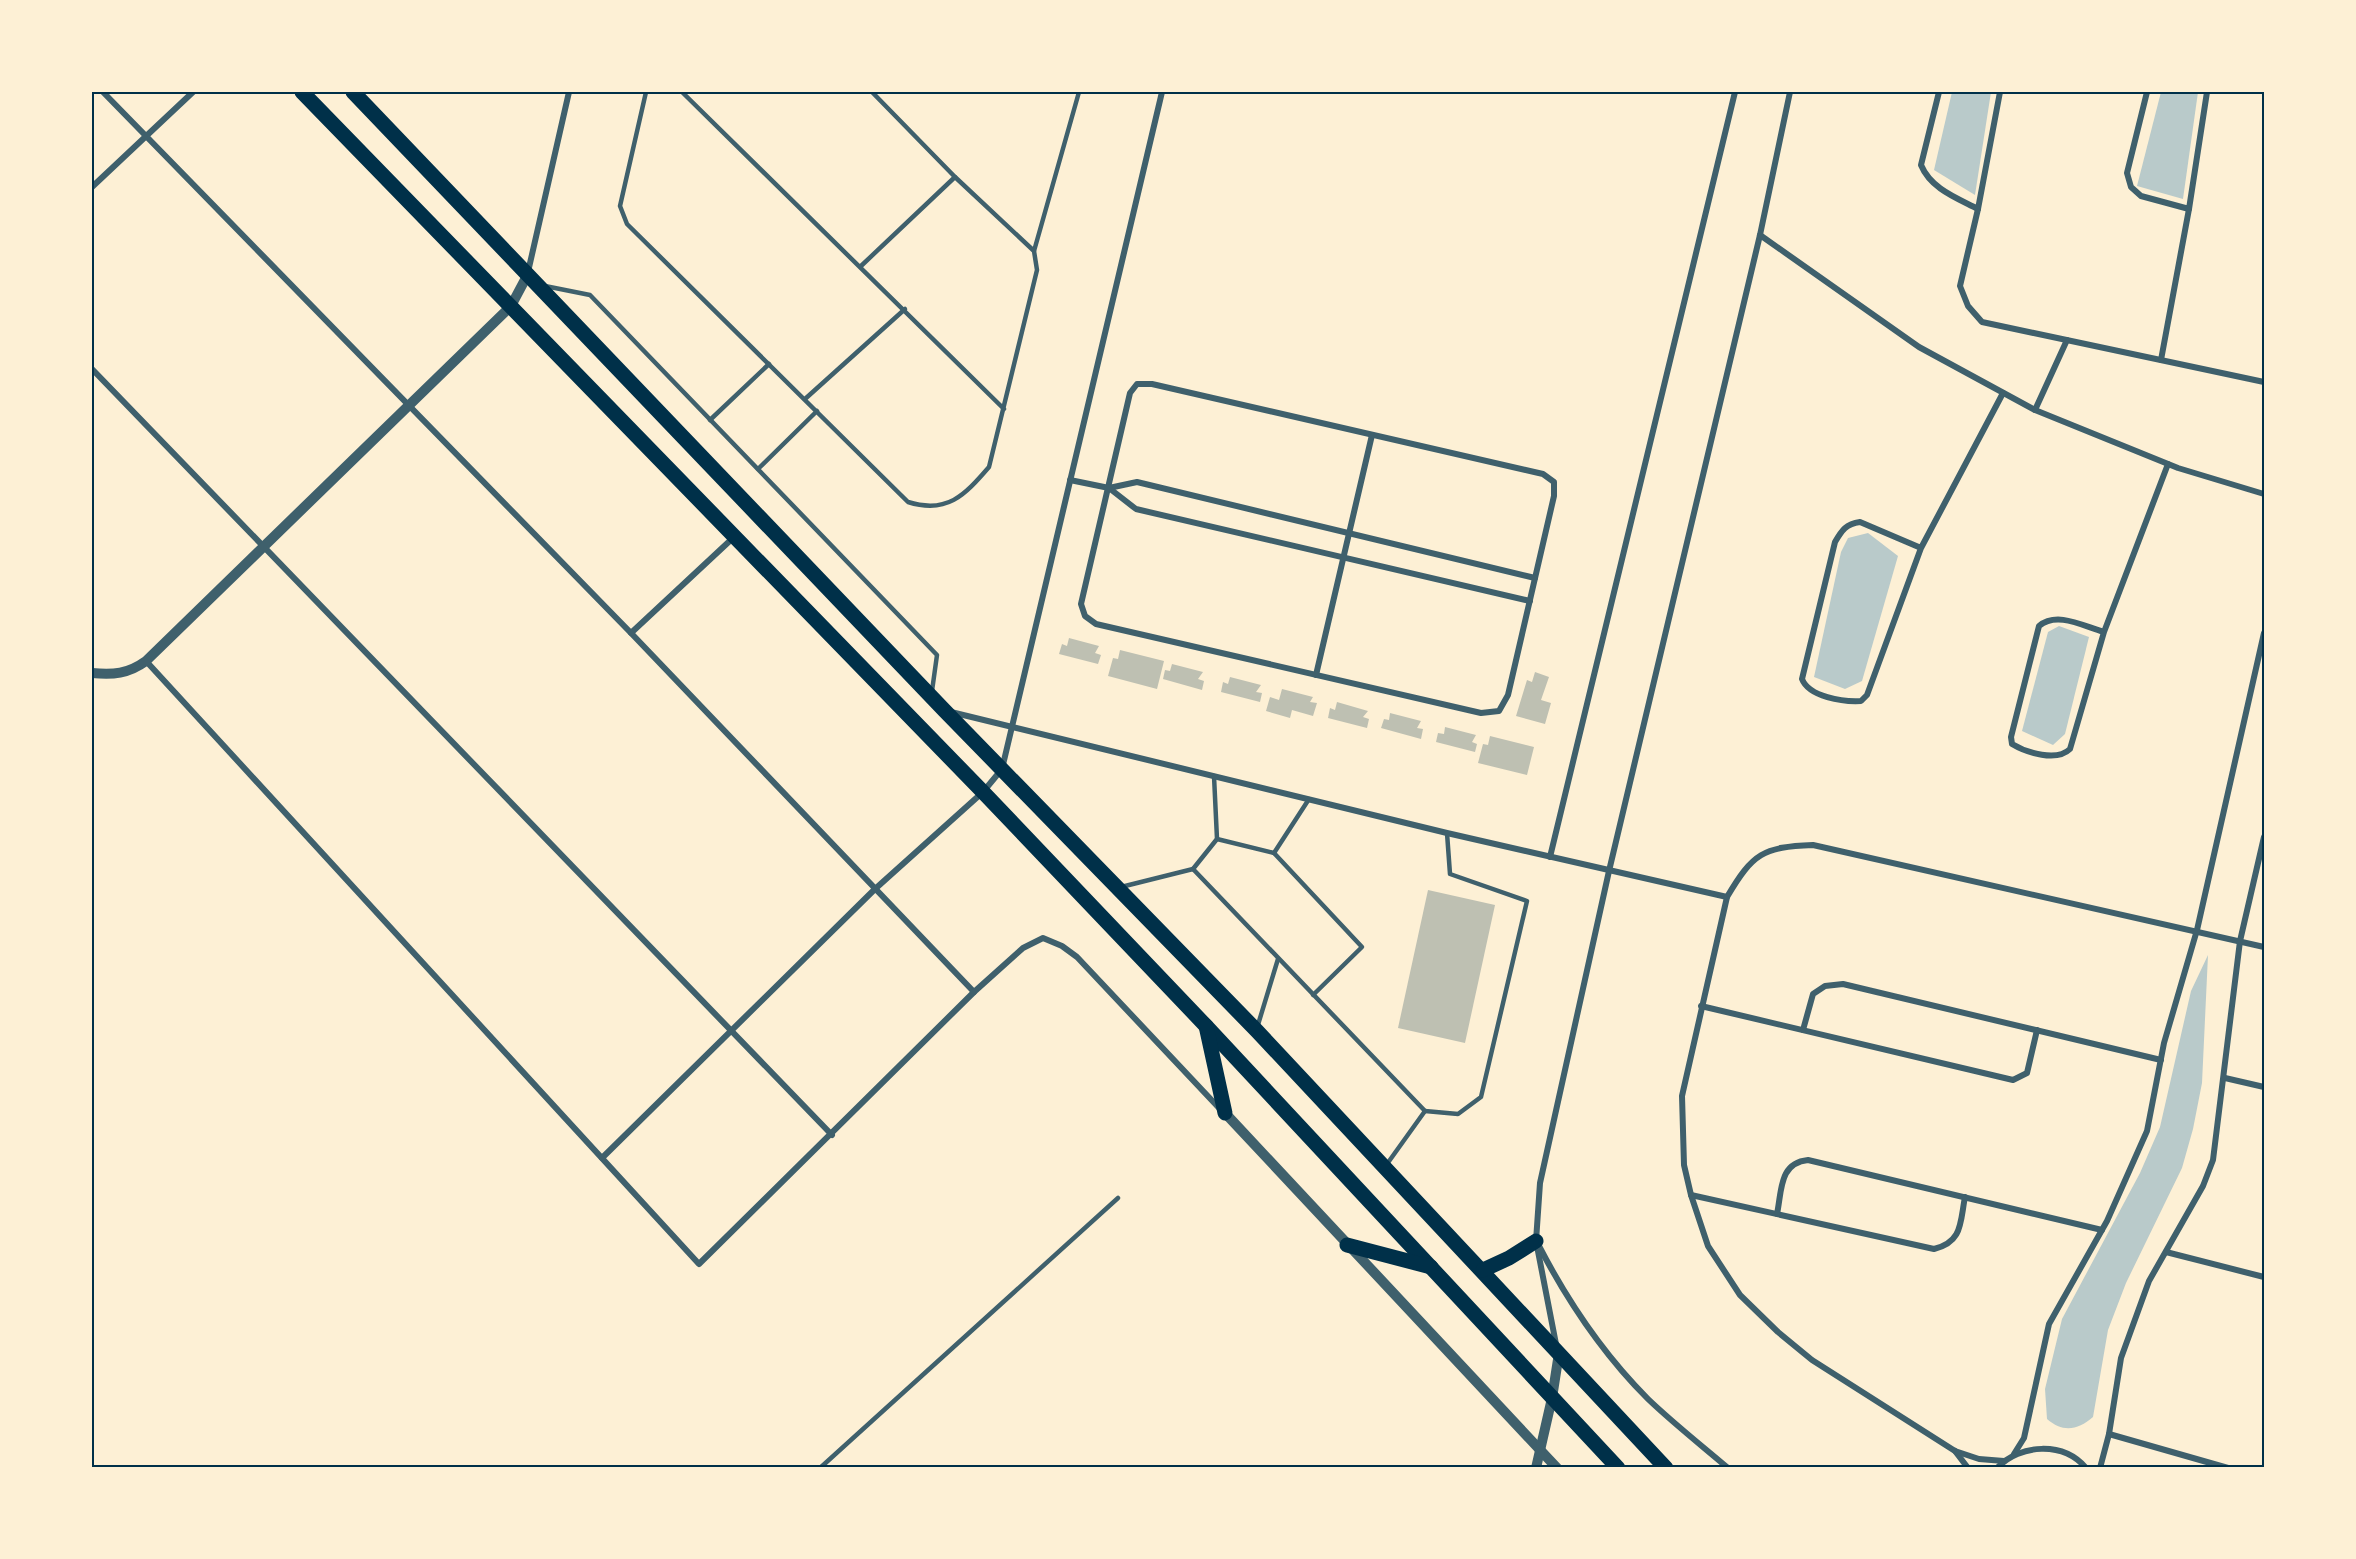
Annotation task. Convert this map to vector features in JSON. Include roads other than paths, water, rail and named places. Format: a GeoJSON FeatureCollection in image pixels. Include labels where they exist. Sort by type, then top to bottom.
{"type":"FeatureCollection","features":[{"type":"Feature","properties":{"kind":"main road"},"geometry":{"type":"LineString","coordinates":[[302,92],[983,792],[1206,1026],[1618,1467]]}},
{"type":"Feature","properties":{"kind":"main road"},"geometry":{"type":"LineString","coordinates":[[353,92],[931,697],[1257,1031],[1666,1467]]}},
{"type":"Feature","properties":{"kind":"main road"},"geometry":{"type":"LineString","coordinates":[[1206,1026],[1225,1113]]}},
{"type":"Feature","properties":{"kind":"main road"},"geometry":{"type":"LineString","coordinates":[[1483,1270],[1509,1258],[1536,1241]]}},
{"type":"Feature","properties":{"kind":"main road"},"geometry":{"type":"LineString","coordinates":[[1347,1245],[1432,1267]]}},
{"type":"Feature","properties":{"kind":"street"},"geometry":{"type":"LineString","coordinates":[[103,92],[631,633],[974,992]]}},
{"type":"Feature","properties":{"kind":"street"},"geometry":{"type":"LineString","coordinates":[[92,187],[144,135],[193,92]]}},
{"type":"Feature","properties":{"kind":"street"},"geometry":{"type":"LineString","coordinates":[[92,673],[114,674],[132,671],[146,661],[511,306],[528,274],[569,92]]}},
{"type":"Feature","properties":{"kind":"street"},"geometry":{"type":"LineString","coordinates":[[602,1158],[875,890],[983,792],[1002,769],[1162,92]]}},
{"type":"Feature","properties":{"kind":"street"},"geometry":{"type":"LineString","coordinates":[[1550,857],[1735,92]]}},
{"type":"Feature","properties":{"kind":"street"},"geometry":{"type":"LineString","coordinates":[[1536,1467],[1552,1398],[1558,1353],[1536,1241],[1540,1183],[1609,871],[1760,235],[1790,92]]}},
{"type":"Feature","properties":{"kind":"street"},"geometry":{"type":"LineString","coordinates":[[1939,92],[1922,165],[1926,176],[1935,185],[1978,209]]}},
{"type":"Feature","properties":{"kind":"street"},"geometry":{"type":"LineString","coordinates":[[2000,92],[1978,209],[1960,286],[1968,306],[1982,322],[2265,382]]}},
{"type":"Feature","properties":{"kind":"street"},"geometry":{"type":"LineString","coordinates":[[2147,92],[2127,172],[2131,187],[2141,196],[2189,209]]}},
{"type":"Feature","properties":{"kind":"street"},"geometry":{"type":"LineString","coordinates":[[2161,360],[2189,209],[2207,92]]}},
{"type":"Feature","properties":{"kind":"street"},"geometry":{"type":"LineString","coordinates":[[1760,235],[1919,347],[2035,410],[2168,464],[2265,494]]}},
{"type":"Feature","properties":{"kind":"street"},"geometry":{"type":"LineString","coordinates":[[2035,410],[2067,340]]}},
{"type":"Feature","properties":{"kind":"street"},"geometry":{"type":"LineString","coordinates":[[92,369],[832,1135]]}},
{"type":"Feature","properties":{"kind":"street"},"geometry":{"type":"LineString","coordinates":[[1137,384],[1152,384],[1372,435],[1543,474],[1554,482],[1554,496],[1508,695],[1499,711],[1481,713],[1096,624],[1085,616],[1082,604],[1130,393],[1137,384]]}},
{"type":"Feature","properties":{"kind":"street"},"geometry":{"type":"LineString","coordinates":[[1921,548],[1860,522],[1850,523],[1842,529],[1836,542],[1802,679],[1805,687],[1812,692],[1853,702],[1861,701],[1867,695],[1921,548],[2002,393]]}},
{"type":"Feature","properties":{"kind":"street"},"geometry":{"type":"LineString","coordinates":[[1316,675],[1372,435]]}},
{"type":"Feature","properties":{"kind":"street"},"geometry":{"type":"LineString","coordinates":[[2104,632],[2056,618],[2047,619],[2039,626],[2011,736],[2012,744],[2056,757],[2064,755],[2070,749],[2104,632],[2168,464]]}},
{"type":"Feature","properties":{"kind":"street"},"geometry":{"type":"LineString","coordinates":[[1070,480],[1109,488],[1137,482],[1535,578]]}},
{"type":"Feature","properties":{"kind":"street"},"geometry":{"type":"LineString","coordinates":[[1109,488],[1136,509],[1530,601]]}},
{"type":"Feature","properties":{"kind":"street"},"geometry":{"type":"LineString","coordinates":[[631,633],[734,537]]}},
{"type":"Feature","properties":{"kind":"street"},"geometry":{"type":"LineString","coordinates":[[2014,1455],[2024,1438],[2049,1324],[2102,1230],[2147,1131],[2161,1060],[2197,930],[2265,633]]}},
{"type":"Feature","properties":{"kind":"street"},"geometry":{"type":"LineString","coordinates":[[146,661],[699,1264],[832,1135],[974,992],[1023,948],[1043,938],[1062,946],[1077,957],[1557,1467]]}},
{"type":"Feature","properties":{"kind":"street"},"geometry":{"type":"LineString","coordinates":[[944,710],[1447,833],[1726,897]]}},
{"type":"Feature","properties":{"kind":"street"},"geometry":{"type":"LineString","coordinates":[[2100,1467],[2109,1434],[2121,1358],[2149,1281],[2203,1186],[2213,1160],[2225,1078],[2240,941],[2265,837]]}},
{"type":"Feature","properties":{"kind":"street"},"geometry":{"type":"LineString","coordinates":[[2004,1461],[1979,1459],[1955,1451],[1812,1360],[1778,1332],[1740,1295],[1708,1246],[1691,1195],[1684,1165],[1682,1096],[1726,897],[1742,872],[1762,853],[1780,846],[1814,845],[2265,946]]}},
{"type":"Feature","properties":{"kind":"street"},"geometry":{"type":"LineString","coordinates":[[1803,1030],[1814,994],[1825,986],[1843,984],[2161,1060]]}},
{"type":"Feature","properties":{"kind":"street"},"geometry":{"type":"LineString","coordinates":[[1701,1006],[2013,1080],[2026,1073],[2037,1030]]}},
{"type":"Feature","properties":{"kind":"street"},"geometry":{"type":"LineString","coordinates":[[2225,1078],[2265,1087]]}},
{"type":"Feature","properties":{"kind":"street"},"geometry":{"type":"LineString","coordinates":[[1777,1214],[1786,1170],[1796,1161],[1808,1160],[2102,1230]]}},
{"type":"Feature","properties":{"kind":"street"},"geometry":{"type":"LineString","coordinates":[[1691,1195],[1934,1249],[1946,1246],[1956,1237],[1965,1197]]}},
{"type":"Feature","properties":{"kind":"street"},"geometry":{"type":"LineString","coordinates":[[1536,1241],[1572,1301],[1627,1375],[1648,1398],[1728,1467]]}},
{"type":"Feature","properties":{"kind":"street"},"geometry":{"type":"LineString","coordinates":[[2166,1252],[2265,1277]]}},
{"type":"Feature","properties":{"kind":"street"},"geometry":{"type":"LineString","coordinates":[[2109,1434],[2228,1467]]}},
{"type":"Feature","properties":{"kind":"street"},"geometry":{"type":"LineString","coordinates":[[1997,1467],[2014,1455],[2037,1448],[2060,1451],[2086,1467]]}},
{"type":"Feature","properties":{"kind":"street"},"geometry":{"type":"LineString","coordinates":[[1955,1451],[1968,1467]]}},
{"type":"Feature","properties":{"kind":"lane"},"geometry":{"type":"LineString","coordinates":[[646,92],[620,206],[627,224],[908,502],[927,508],[947,504],[972,488],[989,467],[1005,409],[1037,270],[1034,251],[1079,92]]}},
{"type":"Feature","properties":{"kind":"lane"},"geometry":{"type":"LineString","coordinates":[[682,92],[1005,409]]}},
{"type":"Feature","properties":{"kind":"lane"},"geometry":{"type":"LineString","coordinates":[[872,92],[955,177],[1034,251]]}},
{"type":"Feature","properties":{"kind":"lane"},"geometry":{"type":"LineString","coordinates":[[861,266],[955,177]]}},
{"type":"Feature","properties":{"kind":"lane"},"geometry":{"type":"LineString","coordinates":[[539,285],[590,295],[937,655],[931,697]]}},
{"type":"Feature","properties":{"kind":"lane"},"geometry":{"type":"LineString","coordinates":[[805,399],[904,309]]}},
{"type":"Feature","properties":{"kind":"lane"},"geometry":{"type":"LineString","coordinates":[[710,420],[769,364]]}},
{"type":"Feature","properties":{"kind":"lane"},"geometry":{"type":"LineString","coordinates":[[758,469],[817,411]]}},
{"type":"Feature","properties":{"kind":"lane"},"geometry":{"type":"LineString","coordinates":[[1119,888],[1193,869],[1217,839],[1214,776]]}},
{"type":"Feature","properties":{"kind":"lane"},"geometry":{"type":"LineString","coordinates":[[1274,853],[1309,799]]}},
{"type":"Feature","properties":{"kind":"lane"},"geometry":{"type":"LineString","coordinates":[[1193,869],[1425,1111],[1458,1114],[1481,1097],[1527,901],[1450,874],[1447,833]]}},
{"type":"Feature","properties":{"kind":"lane"},"geometry":{"type":"LineString","coordinates":[[1217,839],[1274,853],[1362,947],[1313,996]]}},
{"type":"Feature","properties":{"kind":"lane"},"geometry":{"type":"LineString","coordinates":[[1257,1031],[1278,959]]}},
{"type":"Feature","properties":{"kind":"lane"},"geometry":{"type":"LineString","coordinates":[[1385,1167],[1425,1111]]}},
{"type":"Feature","properties":{"kind":"lane"},"geometry":{"type":"LineString","coordinates":[[820,1467],[1118,1198]]}}]}
